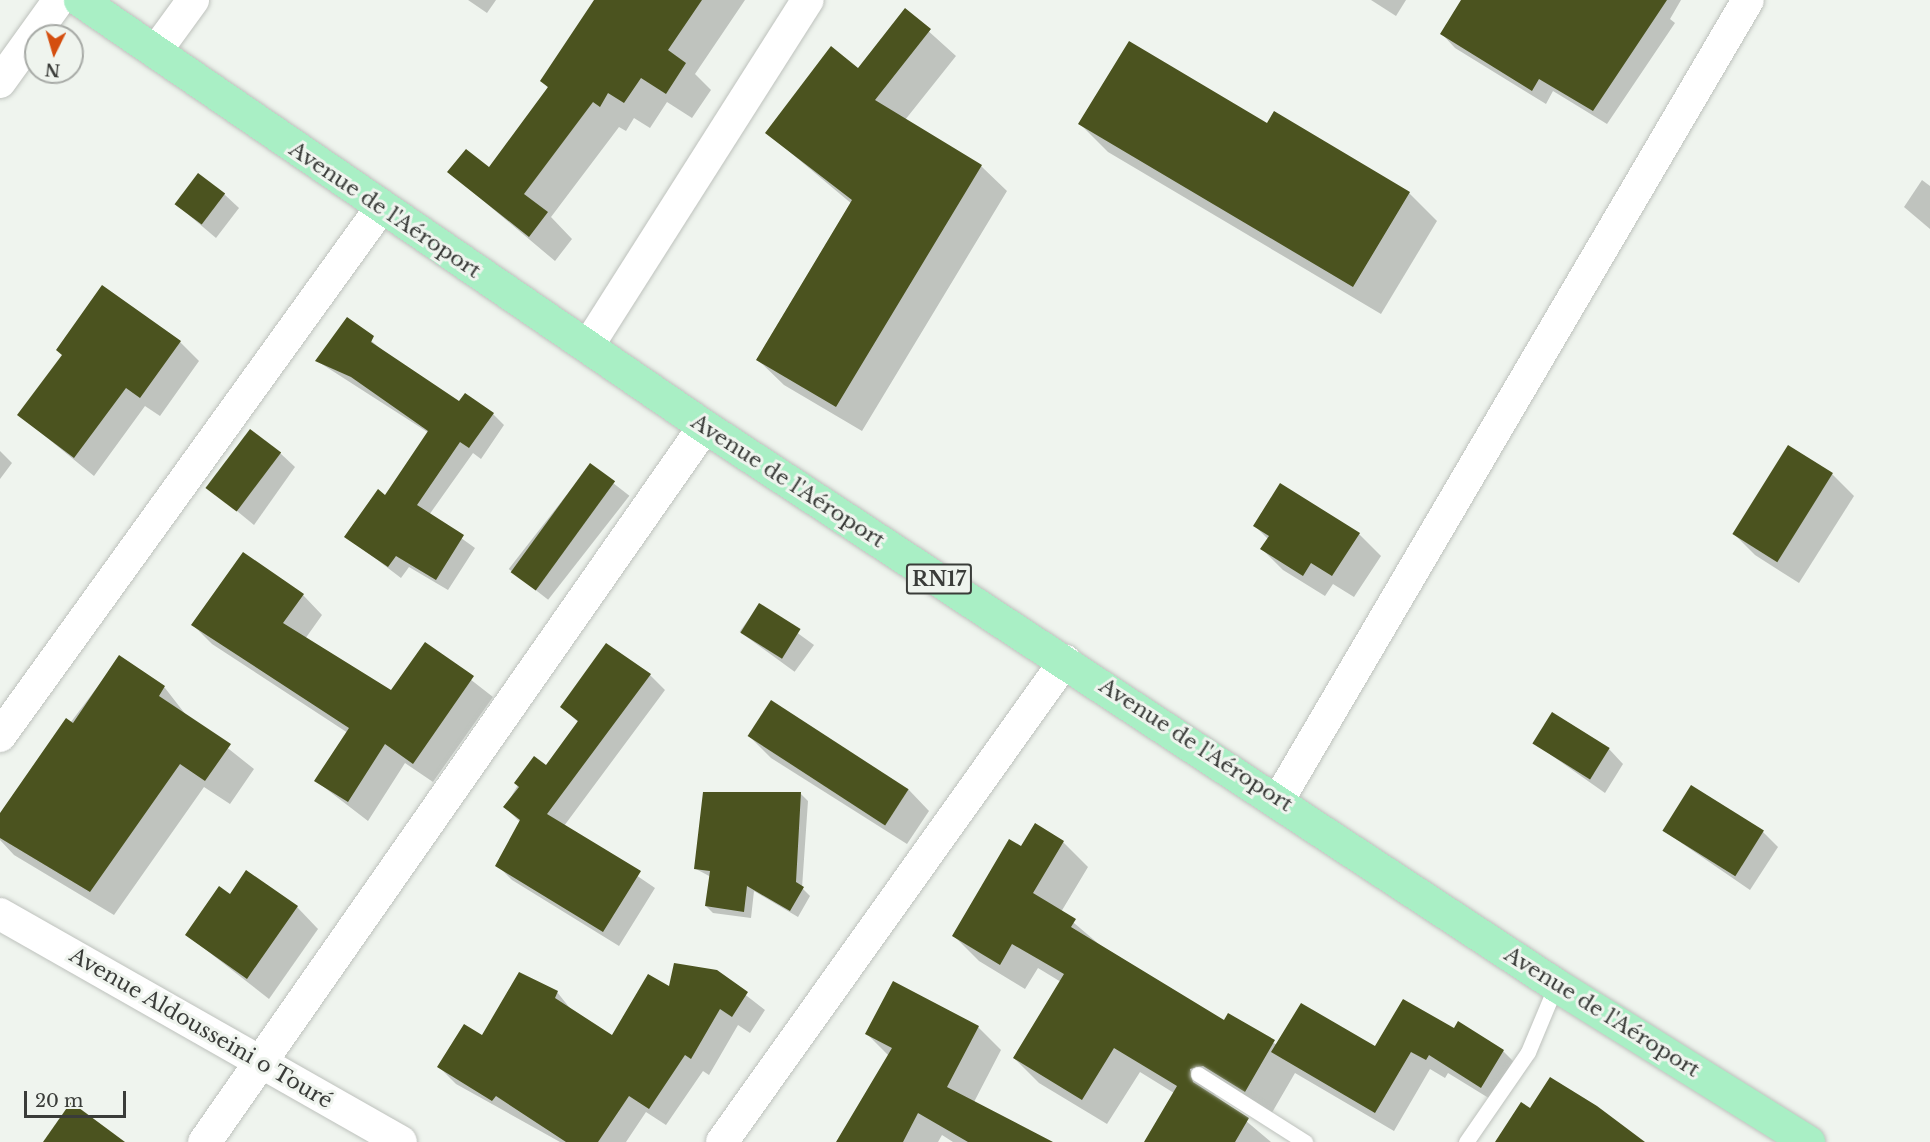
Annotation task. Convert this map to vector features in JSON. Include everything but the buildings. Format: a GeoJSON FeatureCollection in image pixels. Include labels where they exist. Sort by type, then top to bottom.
{"type":"FeatureCollection","features":[{"type":"Feature","properties":{"kind":"main road","name":"Avenue de l'Aéroport"},"geometry":{"type":"LineString","coordinates":[[80,0],[380,209],[588,346],[704,426],[1280,799],[1556,985],[1808,1142]]}},
{"type":"Feature","properties":{"kind":"street"},"geometry":{"type":"LineString","coordinates":[[0,82],[59,0]]}},
{"type":"Feature","properties":{"kind":"street"},"geometry":{"type":"LineString","coordinates":[[156,51],[193,0]]}},
{"type":"Feature","properties":{"kind":"street"},"geometry":{"type":"LineString","coordinates":[[588,346],[808,0]]}},
{"type":"Feature","properties":{"kind":"street"},"geometry":{"type":"LineString","coordinates":[[1280,799],[1748,0]]}},
{"type":"Feature","properties":{"kind":"street"},"geometry":{"type":"LineString","coordinates":[[0,736],[380,209]]}},
{"type":"Feature","properties":{"kind":"street"},"geometry":{"type":"LineString","coordinates":[[204,1142],[704,426]]}},
{"type":"Feature","properties":{"kind":"street"},"geometry":{"type":"LineString","coordinates":[[722,1142],[1065,661]]}},
{"type":"Feature","properties":{"kind":"street","name":"Avenue Aldousseini o Touré"},"geometry":{"type":"LineString","coordinates":[[0,914],[401,1142]]}},
{"type":"Feature","properties":{"kind":"lane"},"geometry":{"type":"LineString","coordinates":[[1466,1142],[1528,1052],[1556,985]]}},
{"type":"Feature","properties":{"kind":"lane"},"geometry":{"type":"LineString","coordinates":[[1198,1074],[1305,1142]]}}]}
